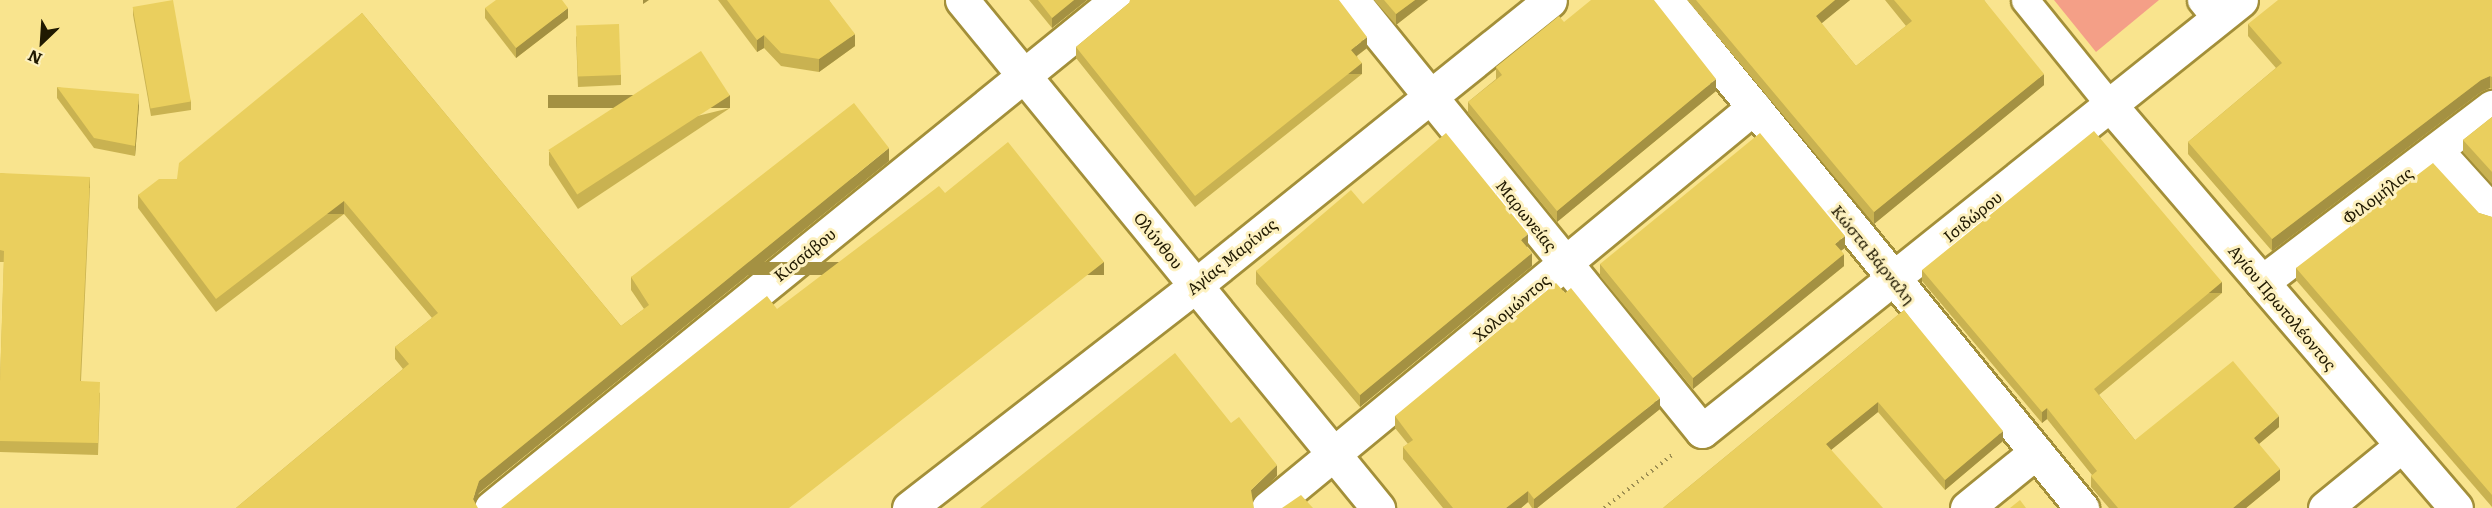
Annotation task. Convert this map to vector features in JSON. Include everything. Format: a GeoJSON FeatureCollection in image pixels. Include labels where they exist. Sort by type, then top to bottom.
{"type":"FeatureCollection","features":[{"type":"Feature","properties":{"kind":"street","name":"Ολύνθου"},"geometry":{"type":"LineString","coordinates":[[962,0],[1378,508]]}},
{"type":"Feature","properties":{"kind":"street","name":"Κισσάβου"},"geometry":{"type":"LineString","coordinates":[[491,508],[1117,0]]}},
{"type":"Feature","properties":{"kind":"street","name":"Μαρωνείας"},"geometry":{"type":"LineString","coordinates":[[1352,0],[1702,431]]}},
{"type":"Feature","properties":{"kind":"street","name":"Αγίας Μαρίνας"},"geometry":{"type":"LineString","coordinates":[[909,508],[1196,285],[1550,0]]}},
{"type":"Feature","properties":{"kind":"street","name":"Κώστα Βάρναλη"},"geometry":{"type":"LineString","coordinates":[[1666,0],[2082,508]]}},
{"type":"Feature","properties":{"kind":"street"},"geometry":{"type":"LineString","coordinates":[[2025,0],[2110,105]]}},
{"type":"Feature","properties":{"kind":"street","name":"Ισιδώρου"},"geometry":{"type":"LineString","coordinates":[[1702,431],[2110,105],[2220,7]]}},
{"type":"Feature","properties":{"kind":"street","name":"Αγίου Πρωτολέοντος"},"geometry":{"type":"LineString","coordinates":[[2110,105],[2456,508]]}},
{"type":"Feature","properties":{"kind":"street","name":"Χολομώντος"},"geometry":{"type":"LineString","coordinates":[[1268,508],[1754,107]]}},
{"type":"Feature","properties":{"kind":"street","name":"Φιλομήλας"},"geometry":{"type":"LineString","coordinates":[[2262,282],[2492,107]]}},
{"type":"Feature","properties":{"kind":"street"},"geometry":{"type":"LineString","coordinates":[[2436,150],[2492,212]]}},
{"type":"Feature","properties":{"kind":"street"},"geometry":{"type":"LineString","coordinates":[[2325,508],[2401,446]]}},
{"type":"Feature","properties":{"kind":"street"},"geometry":{"type":"LineString","coordinates":[[1967,508],[2036,452]]}},
{"type":"Feature","properties":{"kind":"path"},"geometry":{"type":"LineString","coordinates":[[1604,508],[1702,431]]}},
{"type":"Feature","properties":{"kind":"shaded area"},"geometry":{"type":"Polygon","coordinates":[[[2054,0],[2159,0],[2096,52],[2054,0]]]}},
{"type":"Feature","properties":{"kind":"building"},"geometry":{"type":"Polygon","coordinates":[[[173,0],[191,101],[151,109],[133,7],[173,0]]]}},
{"type":"Feature","properties":{"kind":"building"},"geometry":{"type":"Polygon","coordinates":[[[496,0],[562,0],[568,8],[516,48],[485,8],[496,0]]]}},
{"type":"Feature","properties":{"kind":"building"},"geometry":{"type":"Polygon","coordinates":[[[727,0],[829,0],[855,34],[819,59],[781,53],[764,35],[757,40],[727,0]]]}},
{"type":"Feature","properties":{"kind":"building"},"geometry":{"type":"Polygon","coordinates":[[[1038,0],[1074,0],[1052,18],[1038,0]]]}},
{"type":"Feature","properties":{"kind":"building"},"geometry":{"type":"Polygon","coordinates":[[[1130,0],[1339,0],[1367,37],[1351,50],[1362,63],[1195,196],[1076,47],[1130,0]]]}},
{"type":"Feature","properties":{"kind":"building"},"geometry":{"type":"Polygon","coordinates":[[[1384,0],[1415,0],[1396,14],[1384,0]]]}},
{"type":"Feature","properties":{"kind":"building"},"geometry":{"type":"Polygon","coordinates":[[[1591,0],[1654,0],[1716,79],[1557,211],[1468,102],[1502,75],[1496,67],[1559,16],[1564,22],[1591,0]]]}},
{"type":"Feature","properties":{"kind":"building"},"geometry":{"type":"Polygon","coordinates":[[[1696,0],[1835,0],[1816,16],[1856,66],[1912,21],[1894,0],[1984,0],[2044,74],[1874,212],[1696,0]]]}},
{"type":"Feature","properties":{"kind":"building"},"geometry":{"type":"Polygon","coordinates":[[[2278,0],[2492,0],[2492,77],[2481,80],[2272,239],[2188,142],[2282,63],[2248,24],[2278,0]]]}},
{"type":"Feature","properties":{"kind":"building"},"geometry":{"type":"Polygon","coordinates":[[[362,13],[621,326],[649,305],[631,277],[854,103],[889,148],[479,481],[473,499],[478,508],[236,508],[409,364],[395,347],[438,313],[344,201],[216,299],[138,195],[159,179],[177,179],[179,163],[362,13]]]}},
{"type":"Feature","properties":{"kind":"building"},"geometry":{"type":"Polygon","coordinates":[[[619,24],[621,75],[578,76],[576,26],[619,24]]]}},
{"type":"Feature","properties":{"kind":"building"},"geometry":{"type":"Polygon","coordinates":[[[701,51],[730,95],[577,195],[548,150],[701,51]]]}},
{"type":"Feature","properties":{"kind":"building"},"geometry":{"type":"Polygon","coordinates":[[[57,87],[139,94],[135,146],[94,138],[57,87]]]}},
{"type":"Feature","properties":{"kind":"building"},"geometry":{"type":"Polygon","coordinates":[[[2492,117],[2492,172],[2463,140],[2492,117]]]}},
{"type":"Feature","properties":{"kind":"building"},"geometry":{"type":"Polygon","coordinates":[[[2094,131],[2222,282],[2094,389],[2135,440],[2233,361],[2279,416],[2254,438],[2280,469],[2233,508],[2118,508],[2091,476],[2097,471],[2047,408],[2042,412],[1922,270],[2094,131]]]}},
{"type":"Feature","properties":{"kind":"building"},"geometry":{"type":"Polygon","coordinates":[[[1446,133],[1528,234],[1521,240],[1532,253],[1360,395],[1256,271],[1351,190],[1363,204],[1446,133]]]}},
{"type":"Feature","properties":{"kind":"building"},"geometry":{"type":"Polygon","coordinates":[[[1760,133],[1845,236],[1835,244],[1844,254],[1693,378],[1600,264],[1760,133]]]}},
{"type":"Feature","properties":{"kind":"building"},"geometry":{"type":"Polygon","coordinates":[[[1008,142],[1104,262],[789,508],[501,508],[767,296],[777,309],[939,186],[945,193],[1008,142]]]}},
{"type":"Feature","properties":{"kind":"building"},"geometry":{"type":"Polygon","coordinates":[[[2433,163],[2479,213],[2492,217],[2492,495],[2296,268],[2433,163]]]}},
{"type":"Feature","properties":{"kind":"building"},"geometry":{"type":"Polygon","coordinates":[[[0,173],[90,177],[80,381],[100,382],[98,443],[0,441],[4,251],[0,250],[0,173]]]}},
{"type":"Feature","properties":{"kind":"building"},"geometry":{"type":"Polygon","coordinates":[[[1556,283],[1565,293],[1571,288],[1660,398],[1534,499],[1528,491],[1506,508],[1453,508],[1403,447],[1413,440],[1395,416],[1556,283]]]}},
{"type":"Feature","properties":{"kind":"building"},"geometry":{"type":"Polygon","coordinates":[[[1904,310],[2003,431],[1945,480],[1878,402],[1826,444],[1883,508],[1663,508],[1904,310]]]}},
{"type":"Feature","properties":{"kind":"building"},"geometry":{"type":"Polygon","coordinates":[[[1175,353],[1231,423],[1239,417],[1277,465],[1251,490],[1254,508],[980,508],[1175,353]]]}},
{"type":"Feature","properties":{"kind":"building"},"geometry":{"type":"Polygon","coordinates":[[[1301,495],[1313,508],[1282,508],[1301,495]]]}},
{"type":"Feature","properties":{"kind":"building"},"geometry":{"type":"Polygon","coordinates":[[[2020,500],[2026,508],[2010,508],[2020,500]]]}}]}
